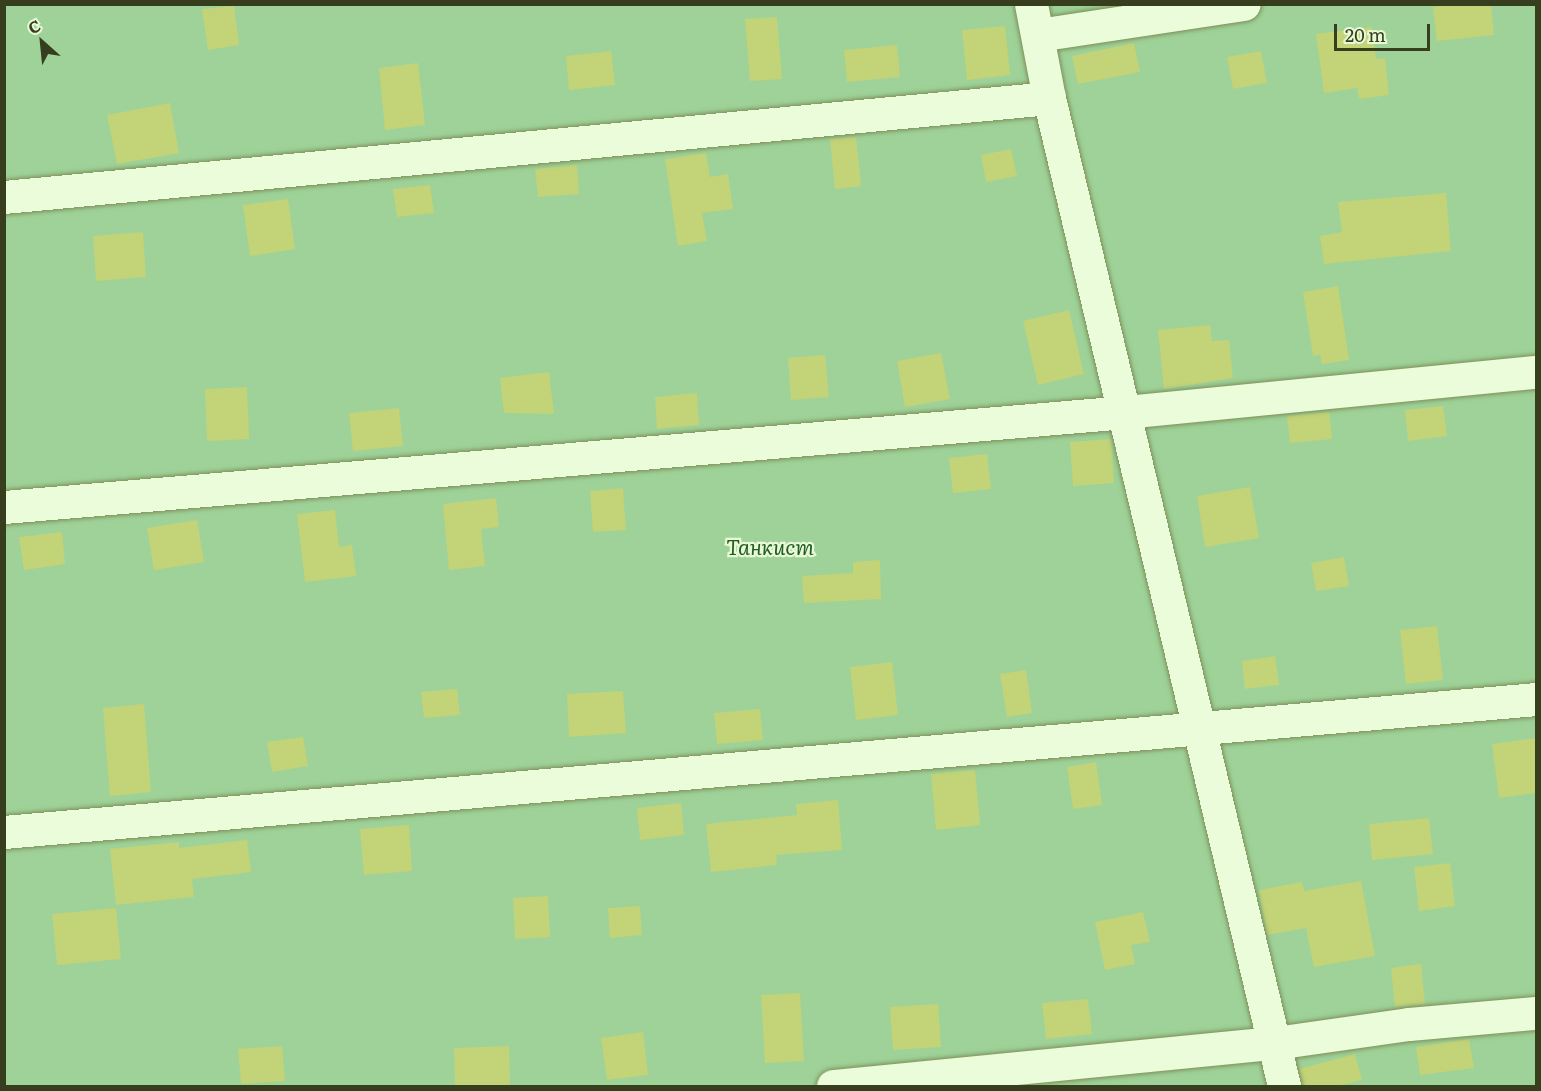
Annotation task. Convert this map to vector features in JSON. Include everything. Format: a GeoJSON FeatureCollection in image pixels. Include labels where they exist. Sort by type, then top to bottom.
{"type":"FeatureCollection","features":[{"type":"Feature","properties":{"kind":"lane"},"geometry":{"type":"LineString","coordinates":[[1244,4],[1034,20],[1049,98],[1284,1086]]}},
{"type":"Feature","properties":{"kind":"lane"},"geometry":{"type":"LineString","coordinates":[[4,197],[1049,98]]}},
{"type":"Feature","properties":{"kind":"lane"},"geometry":{"type":"LineString","coordinates":[[4,507],[1125,412],[1536,372]]}},
{"type":"Feature","properties":{"kind":"lane"},"geometry":{"type":"LineString","coordinates":[[4,832],[1536,699]]}},
{"type":"Feature","properties":{"kind":"lane"},"geometry":{"type":"LineString","coordinates":[[833,1086],[1275,1044],[1409,1024],[1536,1013]]}},
{"type":"Feature","properties":{"kind":"green space","name":"Танкист"},"geometry":{"type":"Polygon","coordinates":[[[5,5],[1536,5],[1536,1086],[5,1086],[5,5]]]}},
{"type":"Feature","properties":{"kind":"building"},"geometry":{"type":"Polygon","coordinates":[[[1456,4],[1491,4],[1494,35],[1437,41],[1433,7],[1456,4]]]}},
{"type":"Feature","properties":{"kind":"building"},"geometry":{"type":"Polygon","coordinates":[[[234,6],[239,45],[208,50],[202,9],[234,6]]]}},
{"type":"Feature","properties":{"kind":"building"},"geometry":{"type":"Polygon","coordinates":[[[777,17],[782,79],[750,81],[745,19],[777,17]]]}},
{"type":"Feature","properties":{"kind":"building"},"geometry":{"type":"Polygon","coordinates":[[[1005,26],[1010,75],[967,80],[962,30],[1005,26]]]}},
{"type":"Feature","properties":{"kind":"building"},"geometry":{"type":"Polygon","coordinates":[[[1372,27],[1376,59],[1385,58],[1389,95],[1359,99],[1357,88],[1324,93],[1316,34],[1372,27]]]}},
{"type":"Feature","properties":{"kind":"building"},"geometry":{"type":"Polygon","coordinates":[[[1134,43],[1140,72],[1078,84],[1072,56],[1134,43]]]}},
{"type":"Feature","properties":{"kind":"building"},"geometry":{"type":"Polygon","coordinates":[[[897,45],[900,77],[847,82],[844,50],[897,45]]]}},
{"type":"Feature","properties":{"kind":"building"},"geometry":{"type":"Polygon","coordinates":[[[611,51],[615,85],[569,90],[566,56],[611,51]]]}},
{"type":"Feature","properties":{"kind":"building"},"geometry":{"type":"Polygon","coordinates":[[[1261,51],[1267,83],[1233,89],[1227,57],[1261,51]]]}},
{"type":"Feature","properties":{"kind":"building"},"geometry":{"type":"Polygon","coordinates":[[[418,63],[425,125],[385,130],[379,68],[418,63]]]}},
{"type":"Feature","properties":{"kind":"building"},"geometry":{"type":"Polygon","coordinates":[[[170,103],[179,153],[117,164],[107,115],[170,103]]]}},
{"type":"Feature","properties":{"kind":"building"},"geometry":{"type":"Polygon","coordinates":[[[856,137],[861,186],[835,189],[830,139],[856,137]]]}},
{"type":"Feature","properties":{"kind":"building"},"geometry":{"type":"Polygon","coordinates":[[[1011,149],[1017,176],[986,182],[981,155],[1011,149]]]}},
{"type":"Feature","properties":{"kind":"building"},"geometry":{"type":"Polygon","coordinates":[[[706,153],[710,177],[728,174],[733,209],[702,213],[707,241],[678,246],[665,159],[706,153]]]}},
{"type":"Feature","properties":{"kind":"building"},"geometry":{"type":"Polygon","coordinates":[[[577,165],[579,194],[538,197],[535,169],[577,165]]]}},
{"type":"Feature","properties":{"kind":"building"},"geometry":{"type":"Polygon","coordinates":[[[430,185],[434,213],[397,217],[393,189],[430,185]]]}},
{"type":"Feature","properties":{"kind":"building"},"geometry":{"type":"Polygon","coordinates":[[[1446,193],[1451,251],[1324,264],[1320,236],[1342,232],[1338,202],[1446,193]]]}},
{"type":"Feature","properties":{"kind":"building"},"geometry":{"type":"Polygon","coordinates":[[[288,199],[295,249],[250,256],[243,205],[288,199]]]}},
{"type":"Feature","properties":{"kind":"building"},"geometry":{"type":"Polygon","coordinates":[[[143,232],[146,277],[96,281],[93,236],[143,232]]]}},
{"type":"Feature","properties":{"kind":"building"},"geometry":{"type":"Polygon","coordinates":[[[1338,286],[1349,360],[1322,364],[1320,355],[1313,356],[1303,292],[1338,286]]]}},
{"type":"Feature","properties":{"kind":"building"},"geometry":{"type":"Polygon","coordinates":[[[1069,310],[1084,374],[1038,385],[1023,321],[1069,310]]]}},
{"type":"Feature","properties":{"kind":"building"},"geometry":{"type":"Polygon","coordinates":[[[1210,325],[1212,341],[1229,340],[1233,378],[1164,389],[1158,330],[1210,325]]]}},
{"type":"Feature","properties":{"kind":"building"},"geometry":{"type":"Polygon","coordinates":[[[941,353],[950,399],[905,407],[897,361],[941,353]]]}},
{"type":"Feature","properties":{"kind":"building"},"geometry":{"type":"Polygon","coordinates":[[[825,355],[829,397],[791,400],[788,358],[825,355]]]}},
{"type":"Feature","properties":{"kind":"building"},"geometry":{"type":"Polygon","coordinates":[[[549,372],[554,414],[504,413],[500,378],[549,372]]]}},
{"type":"Feature","properties":{"kind":"building"},"geometry":{"type":"Polygon","coordinates":[[[247,387],[249,439],[207,441],[205,389],[247,387]]]}},
{"type":"Feature","properties":{"kind":"building"},"geometry":{"type":"Polygon","coordinates":[[[697,393],[699,425],[657,429],[655,397],[697,393]]]}},
{"type":"Feature","properties":{"kind":"building"},"geometry":{"type":"Polygon","coordinates":[[[1443,406],[1447,436],[1408,441],[1405,410],[1443,406]]]}},
{"type":"Feature","properties":{"kind":"building"},"geometry":{"type":"Polygon","coordinates":[[[399,408],[403,446],[353,451],[349,413],[399,408]]]}},
{"type":"Feature","properties":{"kind":"building"},"geometry":{"type":"Polygon","coordinates":[[[1329,412],[1332,439],[1290,443],[1287,416],[1329,412]]]}},
{"type":"Feature","properties":{"kind":"building"},"geometry":{"type":"Polygon","coordinates":[[[1111,439],[1114,483],[1073,486],[1070,442],[1111,439]]]}},
{"type":"Feature","properties":{"kind":"building"},"geometry":{"type":"Polygon","coordinates":[[[987,454],[991,489],[953,493],[949,458],[987,454]]]}},
{"type":"Feature","properties":{"kind":"building"},"geometry":{"type":"Polygon","coordinates":[[[1250,487],[1259,538],[1205,547],[1197,496],[1250,487]]]}},
{"type":"Feature","properties":{"kind":"building"},"geometry":{"type":"Polygon","coordinates":[[[623,488],[626,530],[593,532],[590,491],[623,488]]]}},
{"type":"Feature","properties":{"kind":"building"},"geometry":{"type":"Polygon","coordinates":[[[496,498],[499,527],[481,529],[485,566],[449,570],[443,504],[496,498]]]}},
{"type":"Feature","properties":{"kind":"building"},"geometry":{"type":"Polygon","coordinates":[[[335,510],[339,547],[352,545],[356,576],[305,582],[297,514],[335,510]]]}},
{"type":"Feature","properties":{"kind":"building"},"geometry":{"type":"Polygon","coordinates":[[[197,520],[204,562],[154,570],[147,528],[197,520]]]}},
{"type":"Feature","properties":{"kind":"building"},"geometry":{"type":"Polygon","coordinates":[[[62,532],[65,564],[24,570],[19,537],[62,532]]]}},
{"type":"Feature","properties":{"kind":"building"},"geometry":{"type":"Polygon","coordinates":[[[1344,557],[1349,586],[1316,591],[1311,563],[1344,557]]]}},
{"type":"Feature","properties":{"kind":"building"},"geometry":{"type":"Polygon","coordinates":[[[880,560],[881,599],[804,603],[802,576],[853,573],[853,562],[880,560]]]}},
{"type":"Feature","properties":{"kind":"building"},"geometry":{"type":"Polygon","coordinates":[[[1437,626],[1443,680],[1406,684],[1400,630],[1437,626]]]}},
{"type":"Feature","properties":{"kind":"building"},"geometry":{"type":"Polygon","coordinates":[[[1275,656],[1279,685],[1245,689],[1242,661],[1275,656]]]}},
{"type":"Feature","properties":{"kind":"building"},"geometry":{"type":"Polygon","coordinates":[[[892,662],[898,715],[856,720],[850,667],[892,662]]]}},
{"type":"Feature","properties":{"kind":"building"},"geometry":{"type":"Polygon","coordinates":[[[1026,670],[1032,713],[1007,717],[1000,674],[1026,670]]]}},
{"type":"Feature","properties":{"kind":"building"},"geometry":{"type":"Polygon","coordinates":[[[457,689],[460,715],[424,718],[421,692],[457,689]]]}},
{"type":"Feature","properties":{"kind":"building"},"geometry":{"type":"Polygon","coordinates":[[[623,691],[626,733],[569,737],[567,694],[623,691]]]}},
{"type":"Feature","properties":{"kind":"building"},"geometry":{"type":"Polygon","coordinates":[[[144,704],[151,792],[110,796],[103,708],[144,704]]]}},
{"type":"Feature","properties":{"kind":"building"},"geometry":{"type":"Polygon","coordinates":[[[760,709],[763,740],[717,744],[714,713],[760,709]]]}},
{"type":"Feature","properties":{"kind":"building"},"geometry":{"type":"Polygon","coordinates":[[[303,737],[308,766],[272,772],[267,742],[303,737]]]}},
{"type":"Feature","properties":{"kind":"building"},"geometry":{"type":"Polygon","coordinates":[[[1536,738],[1536,793],[1499,798],[1492,744],[1536,738]]]}},
{"type":"Feature","properties":{"kind":"building"},"geometry":{"type":"Polygon","coordinates":[[[1096,762],[1102,805],[1073,809],[1067,767],[1096,762]]]}},
{"type":"Feature","properties":{"kind":"building"},"geometry":{"type":"Polygon","coordinates":[[[975,770],[980,825],[936,830],[931,774],[975,770]]]}},
{"type":"Feature","properties":{"kind":"building"},"geometry":{"type":"Polygon","coordinates":[[[838,800],[842,850],[776,855],[777,865],[711,872],[706,824],[797,815],[796,804],[838,800]]]}},
{"type":"Feature","properties":{"kind":"building"},"geometry":{"type":"Polygon","coordinates":[[[681,803],[684,835],[640,840],[637,808],[681,803]]]}},
{"type":"Feature","properties":{"kind":"building"},"geometry":{"type":"Polygon","coordinates":[[[1429,818],[1433,854],[1372,860],[1369,824],[1429,818]]]}},
{"type":"Feature","properties":{"kind":"building"},"geometry":{"type":"Polygon","coordinates":[[[409,825],[412,871],[364,875],[360,829],[409,825]]]}},
{"type":"Feature","properties":{"kind":"building"},"geometry":{"type":"Polygon","coordinates":[[[247,840],[251,872],[192,879],[194,897],[116,905],[110,849],[179,842],[179,848],[247,840]]]}},
{"type":"Feature","properties":{"kind":"building"},"geometry":{"type":"Polygon","coordinates":[[[1450,863],[1455,906],[1419,911],[1414,867],[1450,863]]]}},
{"type":"Feature","properties":{"kind":"building"},"geometry":{"type":"Polygon","coordinates":[[[1361,881],[1375,956],[1314,967],[1306,928],[1267,935],[1259,890],[1302,882],[1304,891],[1361,881]]]}},
{"type":"Feature","properties":{"kind":"building"},"geometry":{"type":"Polygon","coordinates":[[[548,896],[550,937],[515,939],[513,898],[548,896]]]}},
{"type":"Feature","properties":{"kind":"building"},"geometry":{"type":"Polygon","coordinates":[[[640,906],[642,935],[610,938],[608,908],[640,906]]]}},
{"type":"Feature","properties":{"kind":"building"},"geometry":{"type":"Polygon","coordinates":[[[116,908],[121,959],[57,965],[52,914],[116,908]]]}},
{"type":"Feature","properties":{"kind":"building"},"geometry":{"type":"Polygon","coordinates":[[[1143,912],[1150,942],[1131,945],[1135,964],[1105,970],[1095,922],[1143,912]]]}},
{"type":"Feature","properties":{"kind":"building"},"geometry":{"type":"Polygon","coordinates":[[[1421,964],[1425,1004],[1395,1007],[1391,968],[1421,964]]]}},
{"type":"Feature","properties":{"kind":"building"},"geometry":{"type":"Polygon","coordinates":[[[800,993],[804,1061],[765,1063],[761,995],[800,993]]]}},
{"type":"Feature","properties":{"kind":"building"},"geometry":{"type":"Polygon","coordinates":[[[1088,999],[1092,1034],[1046,1039],[1042,1003],[1088,999]]]}},
{"type":"Feature","properties":{"kind":"building"},"geometry":{"type":"Polygon","coordinates":[[[938,1004],[941,1047],[893,1050],[890,1007],[938,1004]]]}},
{"type":"Feature","properties":{"kind":"building"},"geometry":{"type":"Polygon","coordinates":[[[643,1032],[648,1075],[607,1080],[601,1038],[643,1032]]]}},
{"type":"Feature","properties":{"kind":"building"},"geometry":{"type":"Polygon","coordinates":[[[1469,1039],[1474,1068],[1420,1075],[1416,1047],[1469,1039]]]}},
{"type":"Feature","properties":{"kind":"building"},"geometry":{"type":"Polygon","coordinates":[[[282,1046],[285,1081],[241,1084],[238,1049],[282,1046]]]}},
{"type":"Feature","properties":{"kind":"building"},"geometry":{"type":"Polygon","coordinates":[[[509,1046],[510,1086],[455,1086],[454,1048],[509,1046]]]}},
{"type":"Feature","properties":{"kind":"building"},"geometry":{"type":"Polygon","coordinates":[[[1355,1054],[1362,1080],[1338,1086],[1302,1086],[1299,1069],[1355,1054]]]}}]}
